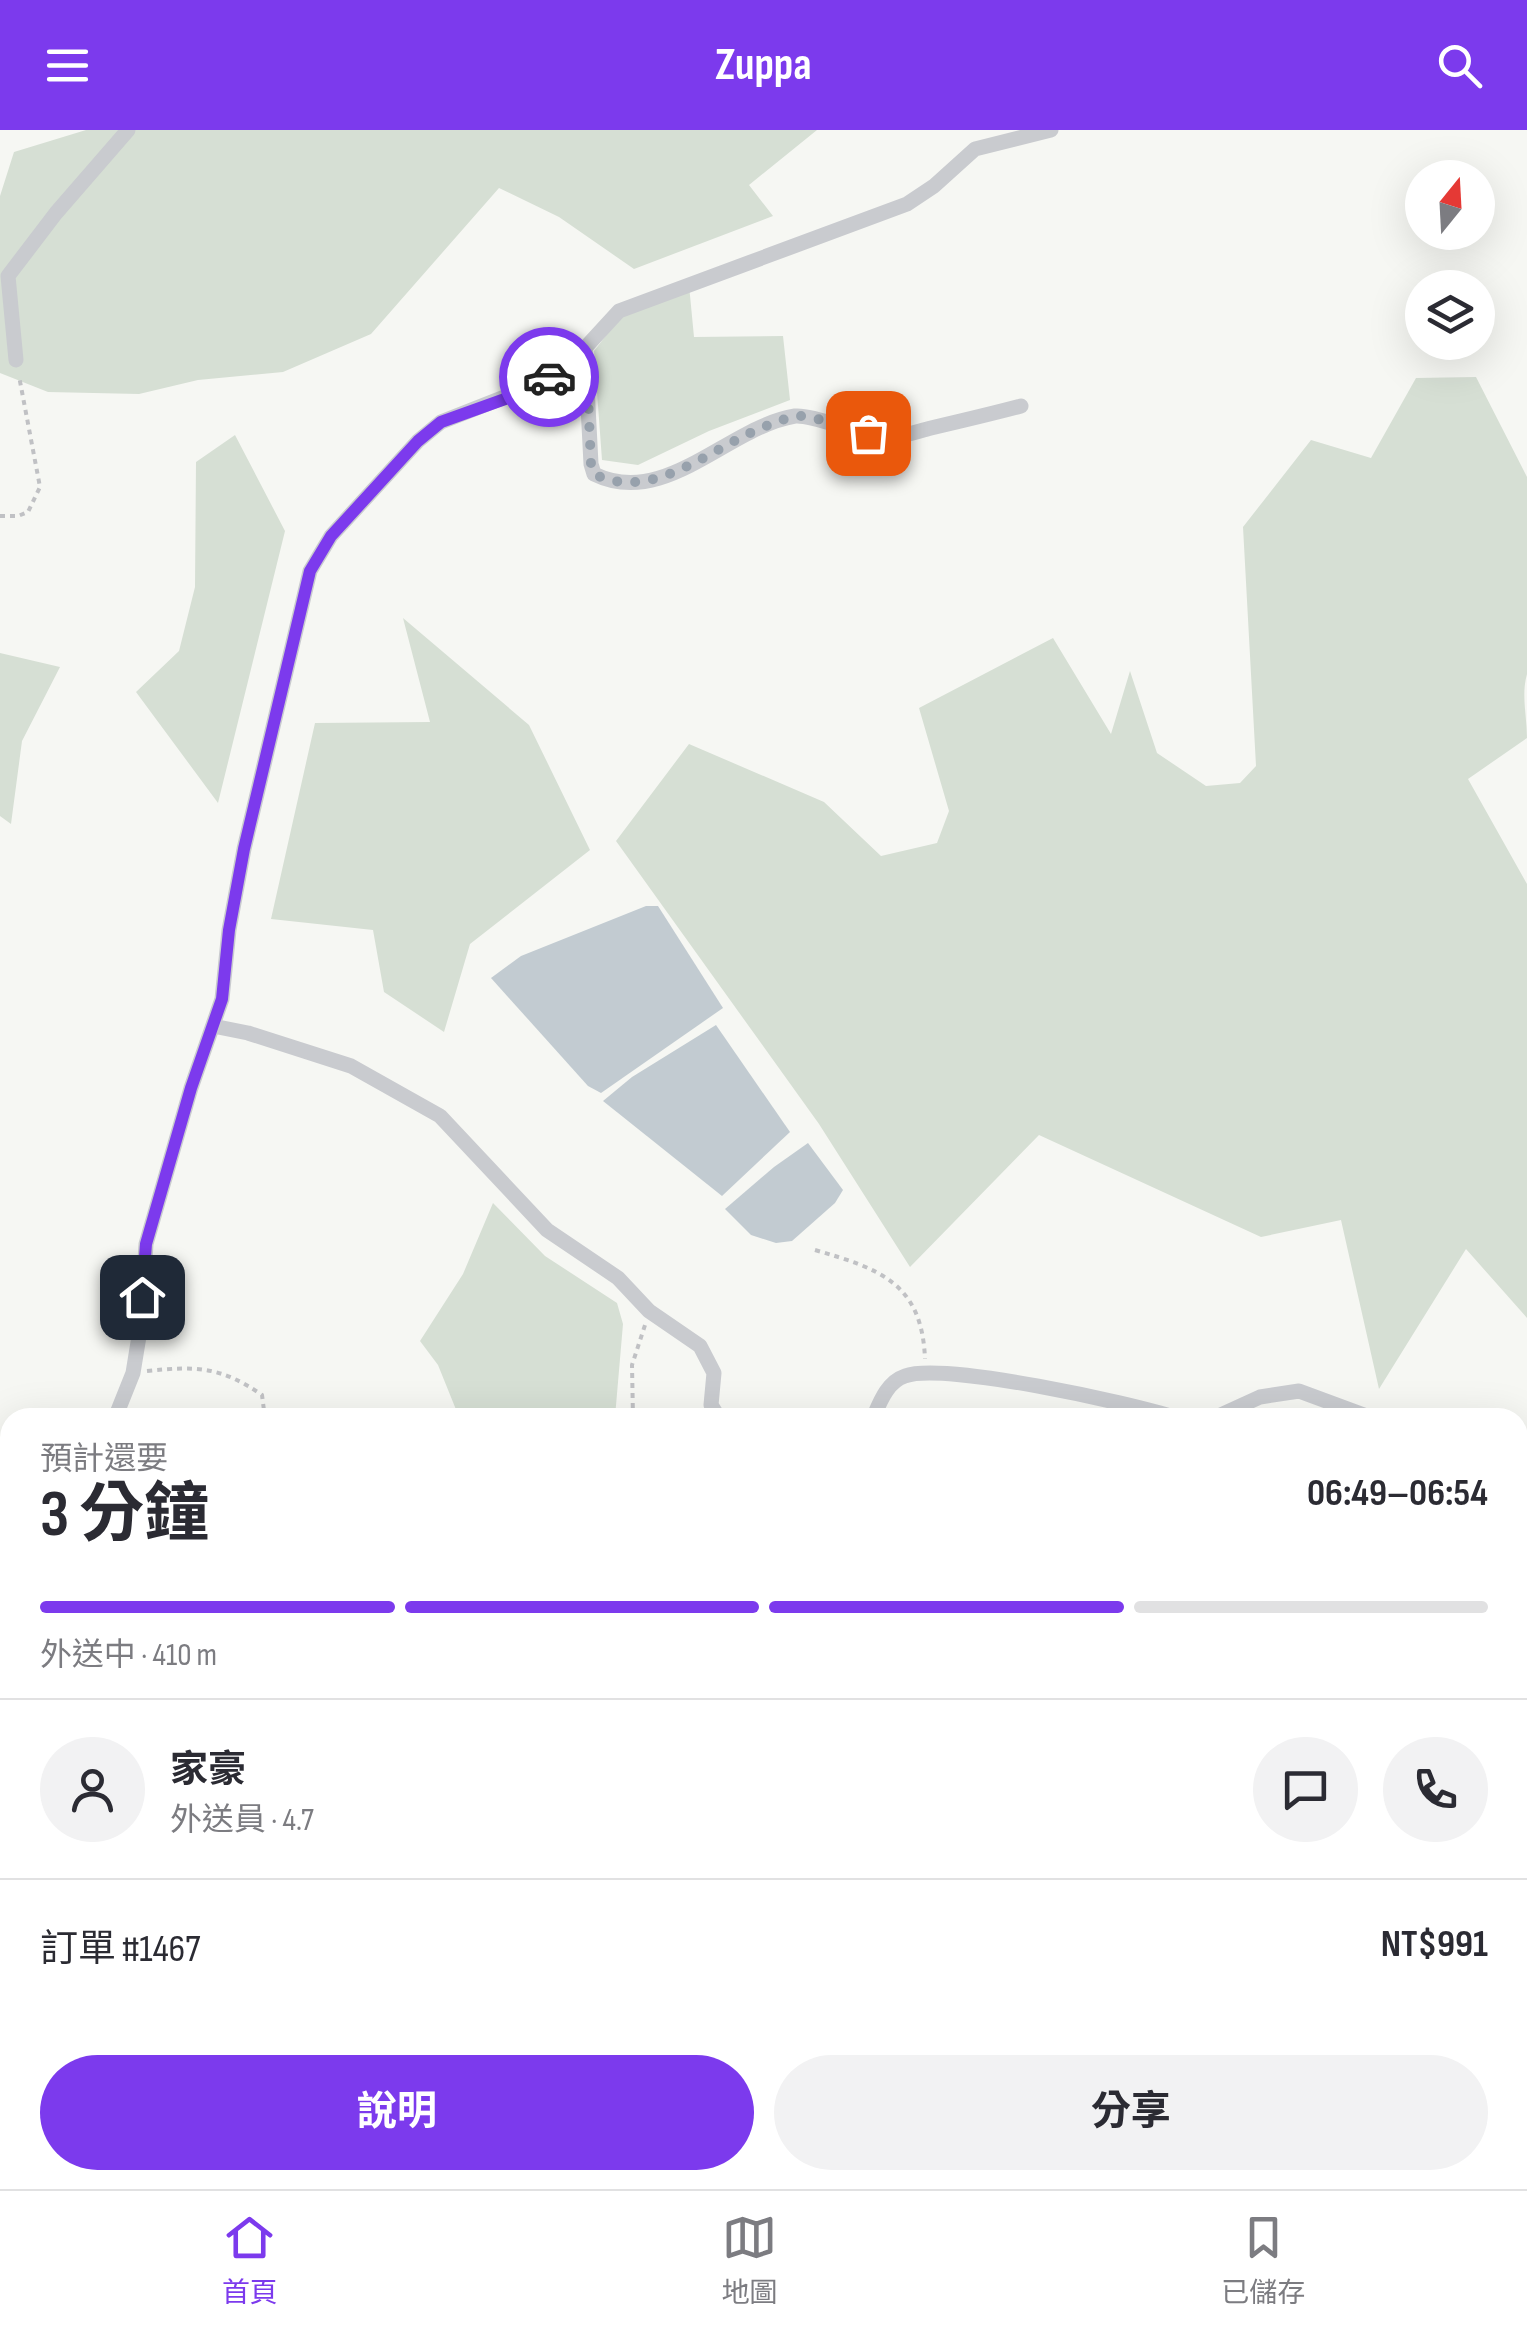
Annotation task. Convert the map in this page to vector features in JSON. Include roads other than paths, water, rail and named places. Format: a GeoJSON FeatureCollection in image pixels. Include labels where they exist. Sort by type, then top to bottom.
{"type":"FeatureCollection","features":[{"type":"Feature","properties":{"kind":"street"},"geometry":{"type":"LineString","coordinates":[[16,360],[8,276],[128,130]]}},
{"type":"Feature","properties":{"kind":"street"},"geometry":{"type":"LineString","coordinates":[[119,1408],[132,1373],[146,1244],[191,1088],[222,999],[229,930],[244,849],[310,571],[331,536],[418,441],[441,422],[540,383],[586,348],[618,310],[908,204],[975,148],[1051,130]]}},
{"type":"Feature","properties":{"kind":"street"},"geometry":{"type":"LineString","coordinates":[[586,348],[591,464],[594,474],[612,482],[656,479],[747,433],[798,416],[892,437],[1021,406]]}},
{"type":"Feature","properties":{"kind":"street"},"geometry":{"type":"LineString","coordinates":[[213,1026],[248,1033],[351,1066],[440,1116],[547,1230],[618,1278],[650,1312],[700,1346],[714,1373],[714,1408]]}},
{"type":"Feature","properties":{"kind":"street"},"geometry":{"type":"LineString","coordinates":[[877,1408],[884,1392],[904,1376],[925,1374],[995,1380],[1148,1408]]}},
{"type":"Feature","properties":{"kind":"street"},"geometry":{"type":"LineString","coordinates":[[1235,1408],[1260,1396],[1299,1391],[1345,1408]]}}]}
